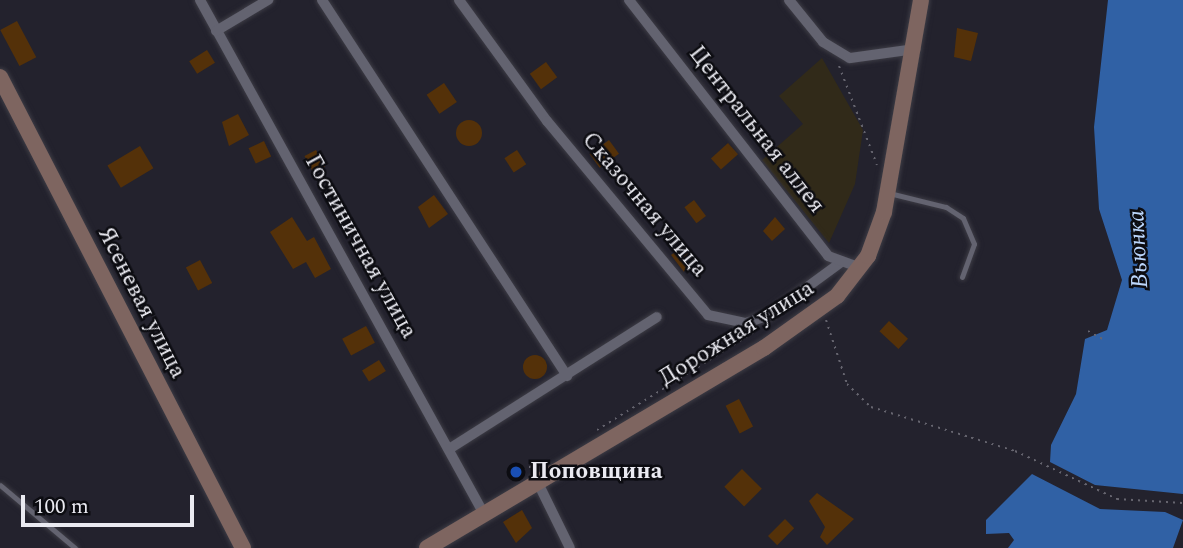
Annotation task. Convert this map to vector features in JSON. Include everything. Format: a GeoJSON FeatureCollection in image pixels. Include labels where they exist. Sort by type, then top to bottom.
{"type":"FeatureCollection","features":[{"type":"Feature","properties":{"kind":"main road","name":"Дорожная улица"},"geometry":{"type":"LineString","coordinates":[[427,548],[822,309],[861,268],[889,193],[921,0]]}},
{"type":"Feature","properties":{"kind":"main road","name":"Ясеневая улица"},"geometry":{"type":"LineString","coordinates":[[0,78],[243,548]]}},
{"type":"Feature","properties":{"kind":"street","name":"Гостиничная улица"},"geometry":{"type":"LineString","coordinates":[[200,0],[484,514]]}},
{"type":"Feature","properties":{"kind":"street"},"geometry":{"type":"LineString","coordinates":[[216,31],[268,0]]}},
{"type":"Feature","properties":{"kind":"street"},"geometry":{"type":"LineString","coordinates":[[322,0],[567,376]]}},
{"type":"Feature","properties":{"kind":"street","name":"Сказочная улица"},"geometry":{"type":"LineString","coordinates":[[459,0],[547,121],[708,315],[746,323],[769,315],[840,263]]}},
{"type":"Feature","properties":{"kind":"street","name":"Центральная аллея"},"geometry":{"type":"LineString","coordinates":[[629,0],[820,247],[840,263],[861,268]]}},
{"type":"Feature","properties":{"kind":"street"},"geometry":{"type":"LineString","coordinates":[[788,1],[823,42],[850,58],[915,49]]}},
{"type":"Feature","properties":{"kind":"street"},"geometry":{"type":"LineString","coordinates":[[449,449],[657,317]]}},
{"type":"Feature","properties":{"kind":"street"},"geometry":{"type":"LineString","coordinates":[[538,483],[570,548]]}},
{"type":"Feature","properties":{"kind":"lane"},"geometry":{"type":"LineString","coordinates":[[889,193],[946,207],[963,218],[974,244],[962,277]]}},
{"type":"Feature","properties":{"kind":"lane"},"geometry":{"type":"LineString","coordinates":[[0,485],[75,548]]}},
{"type":"Feature","properties":{"kind":"path"},"geometry":{"type":"LineString","coordinates":[[837,62],[880,175],[882,164]]}},
{"type":"Feature","properties":{"kind":"path"},"geometry":{"type":"LineString","coordinates":[[822,309],[847,384],[861,402],[1015,451],[1117,499],[1183,503]]}},
{"type":"Feature","properties":{"kind":"path"},"geometry":{"type":"LineString","coordinates":[[595,431],[763,327]]}},
{"type":"Feature","properties":{"kind":"path"},"geometry":{"type":"LineString","coordinates":[[1088,331],[1104,340]]}},
{"type":"Feature","properties":{"kind":"path"},"geometry":{"type":"LineString","coordinates":[[516,472],[552,459]]}},
{"type":"Feature","properties":{"kind":"path"},"geometry":{"type":"LineString","coordinates":[[566,481],[588,474]]}},
{"type":"Feature","properties":{"kind":"shaded area"},"geometry":{"type":"Polygon","coordinates":[[[822,58],[863,130],[855,184],[829,243],[762,160],[803,124],[779,96],[822,58]]]}},
{"type":"Feature","properties":{"kind":"water","name":"Вьюнка"},"geometry":{"type":"Polygon","coordinates":[[[1108,0],[1183,0],[1183,494],[1095,485],[1050,462],[1051,445],[1076,394],[1085,339],[1107,330],[1122,280],[1099,209],[1094,127],[1108,0]]]}},
{"type":"Feature","properties":{"kind":"water"},"geometry":{"type":"Polygon","coordinates":[[[1032,474],[1100,509],[1165,512],[1183,520],[1173,548],[1008,548],[1014,540],[1009,533],[986,534],[986,520],[1032,474]]]}},
{"type":"Feature","properties":{"kind":"building"},"geometry":{"type":"Polygon","coordinates":[[[17,21],[36,57],[19,66],[0,30],[17,21]]]}},
{"type":"Feature","properties":{"kind":"building"},"geometry":{"type":"Polygon","coordinates":[[[957,28],[978,33],[971,61],[954,57],[957,28]]]}},
{"type":"Feature","properties":{"kind":"building"},"geometry":{"type":"Polygon","coordinates":[[[207,50],[215,63],[197,74],[189,61],[207,50]]]}},
{"type":"Feature","properties":{"kind":"building"},"geometry":{"type":"Polygon","coordinates":[[[546,62],[557,77],[541,89],[530,74],[546,62]]]}},
{"type":"Feature","properties":{"kind":"building"},"geometry":{"type":"Polygon","coordinates":[[[444,83],[457,102],[439,114],[427,95],[444,83]]]}},
{"type":"Feature","properties":{"kind":"building"},"geometry":{"type":"Polygon","coordinates":[[[238,114],[249,135],[229,146],[222,122],[238,114]]]}},
{"type":"Feature","properties":{"kind":"building"},"geometry":{"type":"Polygon","coordinates":[[[469,120],[478,124],[482,133],[478,142],[469,146],[460,142],[456,133],[460,124],[469,120]]]}},
{"type":"Feature","properties":{"kind":"building"},"geometry":{"type":"Polygon","coordinates":[[[609,140],[619,154],[600,168],[590,154],[609,140]]]}},
{"type":"Feature","properties":{"kind":"building"},"geometry":{"type":"Polygon","coordinates":[[[264,141],[271,156],[256,164],[249,148],[264,141]]]}},
{"type":"Feature","properties":{"kind":"building"},"geometry":{"type":"Polygon","coordinates":[[[728,143],[738,154],[721,170],[711,158],[728,143]]]}},
{"type":"Feature","properties":{"kind":"building"},"geometry":{"type":"Polygon","coordinates":[[[140,146],[153,168],[121,188],[107,166],[140,146]]]}},
{"type":"Feature","properties":{"kind":"building"},"geometry":{"type":"Polygon","coordinates":[[[316,150],[325,167],[313,173],[305,156],[316,150]]]}},
{"type":"Feature","properties":{"kind":"building"},"geometry":{"type":"Polygon","coordinates":[[[517,150],[526,164],[514,172],[504,158],[517,150]]]}},
{"type":"Feature","properties":{"kind":"building"},"geometry":{"type":"Polygon","coordinates":[[[434,195],[448,214],[429,228],[418,207],[434,195]]]}},
{"type":"Feature","properties":{"kind":"building"},"geometry":{"type":"Polygon","coordinates":[[[694,200],[706,216],[696,223],[684,207],[694,200]]]}},
{"type":"Feature","properties":{"kind":"building"},"geometry":{"type":"Polygon","coordinates":[[[292,217],[307,241],[314,237],[331,269],[315,278],[306,262],[293,269],[270,232],[292,217]]]}},
{"type":"Feature","properties":{"kind":"building"},"geometry":{"type":"Polygon","coordinates":[[[775,217],[785,229],[772,241],[763,231],[775,217]]]}},
{"type":"Feature","properties":{"kind":"building"},"geometry":{"type":"Polygon","coordinates":[[[683,246],[696,263],[684,272],[671,255],[683,246]]]}},
{"type":"Feature","properties":{"kind":"building"},"geometry":{"type":"Polygon","coordinates":[[[200,260],[212,283],[198,290],[186,268],[200,260]]]}},
{"type":"Feature","properties":{"kind":"building"},"geometry":{"type":"Polygon","coordinates":[[[889,321],[908,339],[898,349],[879,331],[889,321]]]}},
{"type":"Feature","properties":{"kind":"building"},"geometry":{"type":"Polygon","coordinates":[[[366,326],[375,343],[351,355],[342,339],[366,326]]]}},
{"type":"Feature","properties":{"kind":"building"},"geometry":{"type":"Polygon","coordinates":[[[535,355],[543,359],[547,367],[543,375],[535,379],[527,375],[523,367],[527,359],[535,355]]]}},
{"type":"Feature","properties":{"kind":"building"},"geometry":{"type":"Polygon","coordinates":[[[379,360],[386,371],[369,382],[362,371],[379,360]]]}},
{"type":"Feature","properties":{"kind":"building"},"geometry":{"type":"Polygon","coordinates":[[[739,399],[753,427],[740,433],[726,406],[739,399]]]}},
{"type":"Feature","properties":{"kind":"building"},"geometry":{"type":"Polygon","coordinates":[[[742,469],[762,489],[744,506],[724,487],[742,469]]]}},
{"type":"Feature","properties":{"kind":"building"},"geometry":{"type":"Polygon","coordinates":[[[817,493],[854,519],[827,545],[820,537],[825,527],[809,501],[817,493]]]}},
{"type":"Feature","properties":{"kind":"building"},"geometry":{"type":"Polygon","coordinates":[[[522,510],[532,528],[516,543],[503,522],[522,510]]]}},
{"type":"Feature","properties":{"kind":"building"},"geometry":{"type":"Polygon","coordinates":[[[785,519],[794,528],[777,545],[768,536],[785,519]]]}},
{"type":"Feature","properties":{"kind":"place","name":"Поповщина"},"geometry":{"type":"Point","coordinates":[516,472]}}]}
